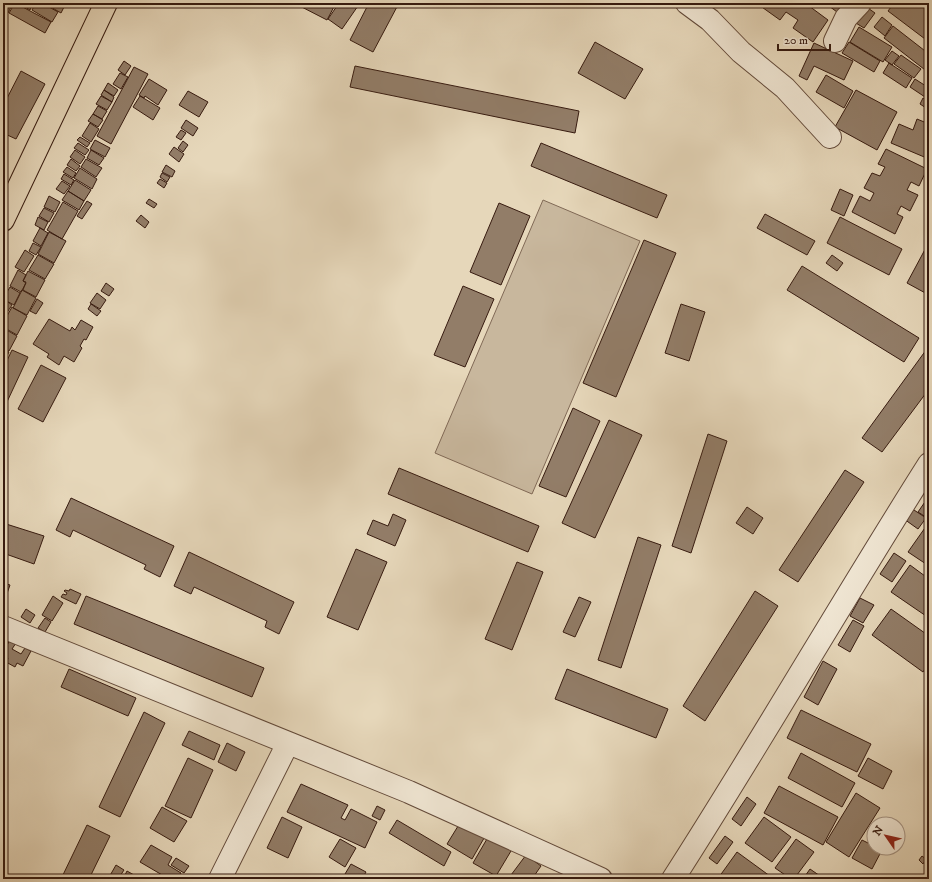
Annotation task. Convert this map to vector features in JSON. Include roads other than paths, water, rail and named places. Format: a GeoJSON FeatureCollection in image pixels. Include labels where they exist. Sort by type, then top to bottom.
{"type":"FeatureCollection","features":[{"type":"Feature","properties":{"kind":"main road"},"geometry":{"type":"LineString","coordinates":[[3,220],[106,3]]}},
{"type":"Feature","properties":{"kind":"street"},"geometry":{"type":"LineString","coordinates":[[688,3],[710,20],[741,52],[785,88],[830,137]]}},
{"type":"Feature","properties":{"kind":"street"},"geometry":{"type":"LineString","coordinates":[[835,41],[846,18],[860,3]]}},
{"type":"Feature","properties":{"kind":"street"},"geometry":{"type":"LineString","coordinates":[[673,879],[929,464]]}},
{"type":"Feature","properties":{"kind":"street"},"geometry":{"type":"LineString","coordinates":[[3,627],[409,792],[601,879]]}},
{"type":"Feature","properties":{"kind":"street"},"geometry":{"type":"LineString","coordinates":[[220,879],[288,743]]}}]}
